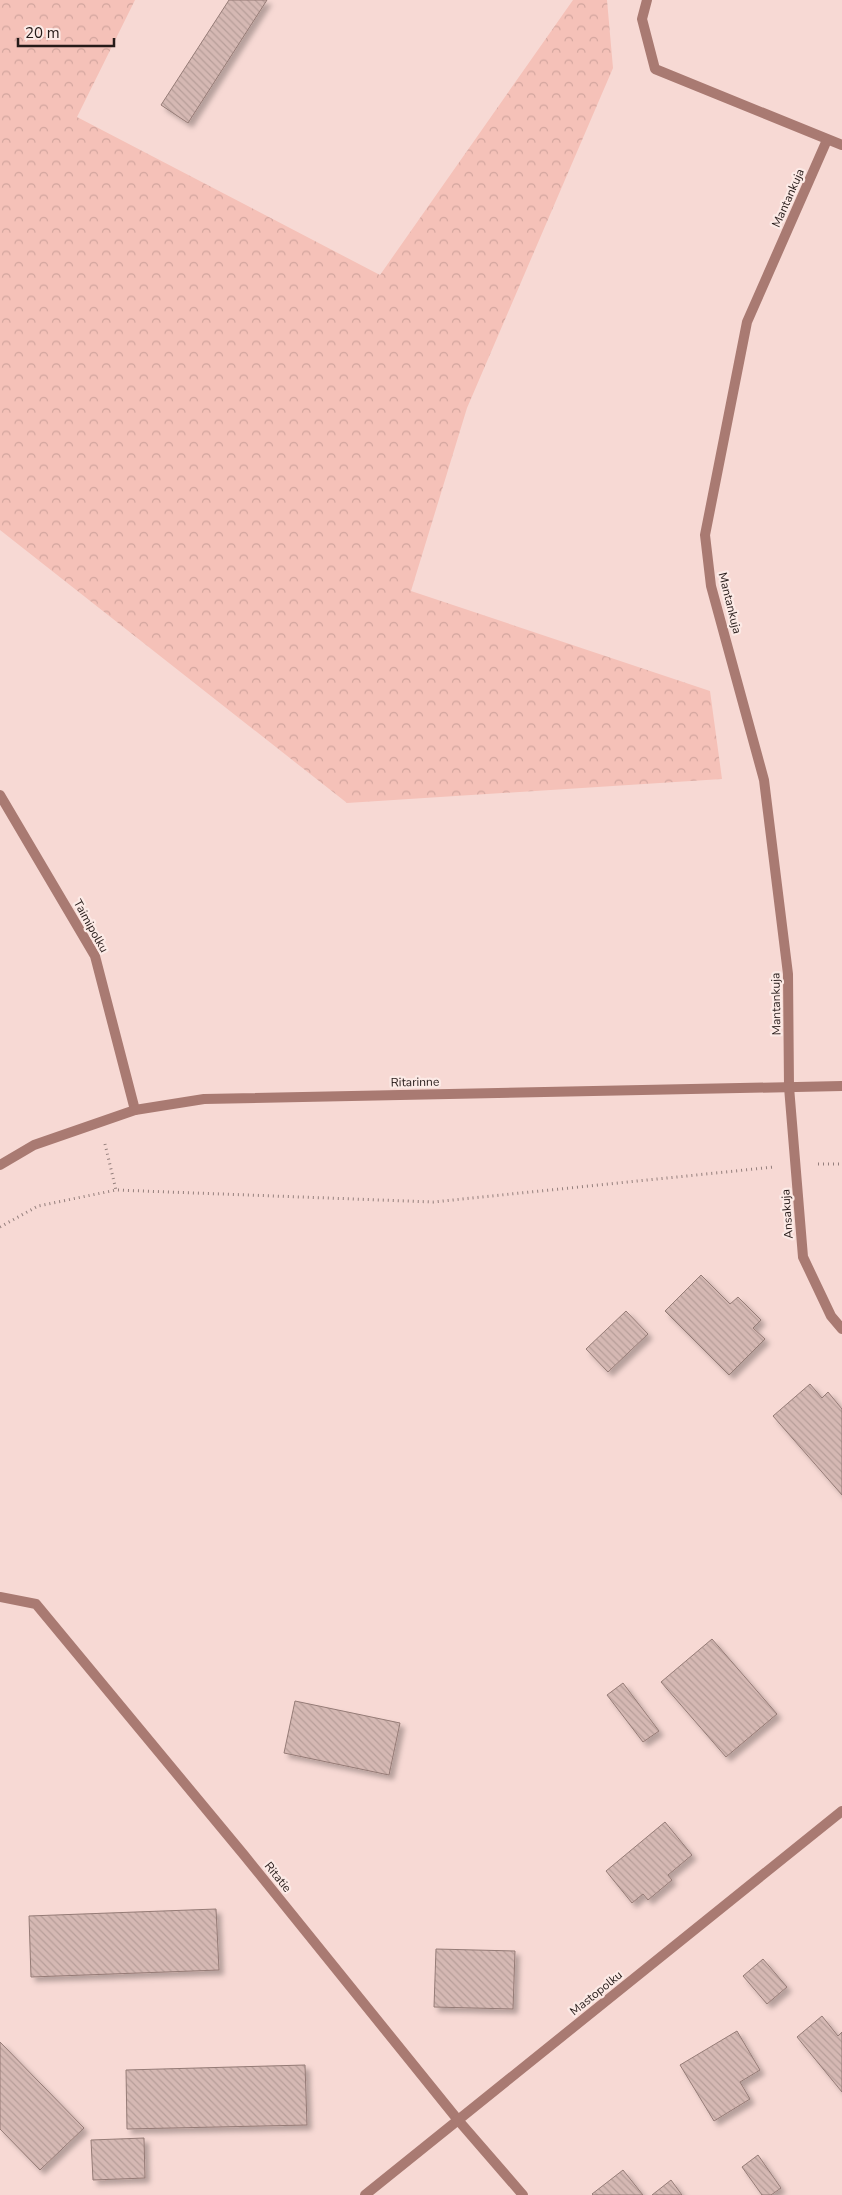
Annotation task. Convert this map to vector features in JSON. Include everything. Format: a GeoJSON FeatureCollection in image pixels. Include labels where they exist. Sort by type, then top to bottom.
{"type":"FeatureCollection","features":[{"type":"Feature","properties":{"kind":"street"},"geometry":{"type":"LineString","coordinates":[[647,0],[642,19],[655,69],[842,145]]}},
{"type":"Feature","properties":{"kind":"street","name":"Mantankuja"},"geometry":{"type":"LineString","coordinates":[[789,1087],[788,974],[764,780],[711,586],[705,535],[747,322],[827,140]]}},
{"type":"Feature","properties":{"kind":"street","name":"Taimipolku"},"geometry":{"type":"LineString","coordinates":[[0,795],[95,956],[135,1110]]}},
{"type":"Feature","properties":{"kind":"street","name":"Ritarinne"},"geometry":{"type":"LineString","coordinates":[[0,1165],[34,1145],[135,1110],[204,1099],[842,1086]]}},
{"type":"Feature","properties":{"kind":"street","name":"Ansakuja"},"geometry":{"type":"LineString","coordinates":[[789,1087],[803,1257],[830,1316],[842,1329]]}},
{"type":"Feature","properties":{"kind":"street","name":"Ritatie"},"geometry":{"type":"LineString","coordinates":[[0,1597],[36,1604],[244,1855],[458,2120],[523,2195]]}},
{"type":"Feature","properties":{"kind":"street","name":"Mastopolku"},"geometry":{"type":"LineString","coordinates":[[365,2195],[842,1811]]}},
{"type":"Feature","properties":{"kind":"path"},"geometry":{"type":"LineString","coordinates":[[101,1122],[116,1190]]}},
{"type":"Feature","properties":{"kind":"path"},"geometry":{"type":"LineString","coordinates":[[0,1227],[38,1206],[116,1190],[434,1202],[795,1164],[842,1164]]}},
{"type":"Feature","properties":{"kind":"green space"},"geometry":{"type":"Polygon","coordinates":[[[0,0],[135,0],[77,117],[380,275],[573,0],[607,0],[613,68],[467,408],[411,591],[710,691],[722,779],[347,803],[0,530],[0,0]]]}},
{"type":"Feature","properties":{"kind":"building"},"geometry":{"type":"Polygon","coordinates":[[[229,0],[267,0],[188,123],[161,105],[229,0]]]}},
{"type":"Feature","properties":{"kind":"building"},"geometry":{"type":"Polygon","coordinates":[[[701,1275],[730,1304],[738,1297],[761,1320],[753,1328],[765,1339],[729,1375],[665,1311],[701,1275]]]}},
{"type":"Feature","properties":{"kind":"building"},"geometry":{"type":"Polygon","coordinates":[[[626,1311],[648,1334],[608,1372],[586,1349],[626,1311]]]}},
{"type":"Feature","properties":{"kind":"building"},"geometry":{"type":"Polygon","coordinates":[[[810,1384],[822,1398],[828,1392],[842,1409],[842,1495],[773,1416],[810,1384]]]}},
{"type":"Feature","properties":{"kind":"building"},"geometry":{"type":"Polygon","coordinates":[[[712,1639],[777,1714],[726,1757],[661,1682],[712,1639]]]}},
{"type":"Feature","properties":{"kind":"building"},"geometry":{"type":"Polygon","coordinates":[[[623,1683],[659,1731],[643,1742],[607,1695],[623,1683]]]}},
{"type":"Feature","properties":{"kind":"building"},"geometry":{"type":"Polygon","coordinates":[[[295,1701],[400,1723],[389,1775],[284,1753],[295,1701]]]}},
{"type":"Feature","properties":{"kind":"building"},"geometry":{"type":"Polygon","coordinates":[[[665,1822],[692,1855],[668,1875],[672,1880],[648,1900],[643,1894],[632,1903],[606,1871],[665,1822]]]}},
{"type":"Feature","properties":{"kind":"building"},"geometry":{"type":"Polygon","coordinates":[[[216,1909],[219,1970],[31,1977],[29,1916],[216,1909]]]}},
{"type":"Feature","properties":{"kind":"building"},"geometry":{"type":"Polygon","coordinates":[[[436,1949],[515,1951],[513,2009],[434,2007],[436,1949]]]}},
{"type":"Feature","properties":{"kind":"building"},"geometry":{"type":"Polygon","coordinates":[[[763,1959],[787,1987],[767,2004],[743,1976],[763,1959]]]}},
{"type":"Feature","properties":{"kind":"building"},"geometry":{"type":"Polygon","coordinates":[[[822,2016],[838,2036],[842,2032],[842,2092],[797,2037],[822,2016]]]}},
{"type":"Feature","properties":{"kind":"building"},"geometry":{"type":"Polygon","coordinates":[[[737,2031],[760,2070],[740,2082],[750,2099],[714,2121],[680,2065],[737,2031]]]}},
{"type":"Feature","properties":{"kind":"building"},"geometry":{"type":"Polygon","coordinates":[[[0,2042],[84,2128],[40,2170],[0,2129],[0,2042]]]}},
{"type":"Feature","properties":{"kind":"building"},"geometry":{"type":"Polygon","coordinates":[[[305,2065],[307,2125],[127,2129],[126,2070],[305,2065]]]}},
{"type":"Feature","properties":{"kind":"building"},"geometry":{"type":"Polygon","coordinates":[[[144,2138],[145,2178],[93,2180],[91,2140],[144,2138]]]}},
{"type":"Feature","properties":{"kind":"building"},"geometry":{"type":"Polygon","coordinates":[[[758,2155],[781,2188],[771,2195],[762,2195],[742,2167],[758,2155]]]}},
{"type":"Feature","properties":{"kind":"building"},"geometry":{"type":"Polygon","coordinates":[[[623,2170],[643,2195],[592,2194],[623,2170]]]}},
{"type":"Feature","properties":{"kind":"building"},"geometry":{"type":"Polygon","coordinates":[[[671,2180],[682,2195],[652,2195],[671,2180]]]}}]}
